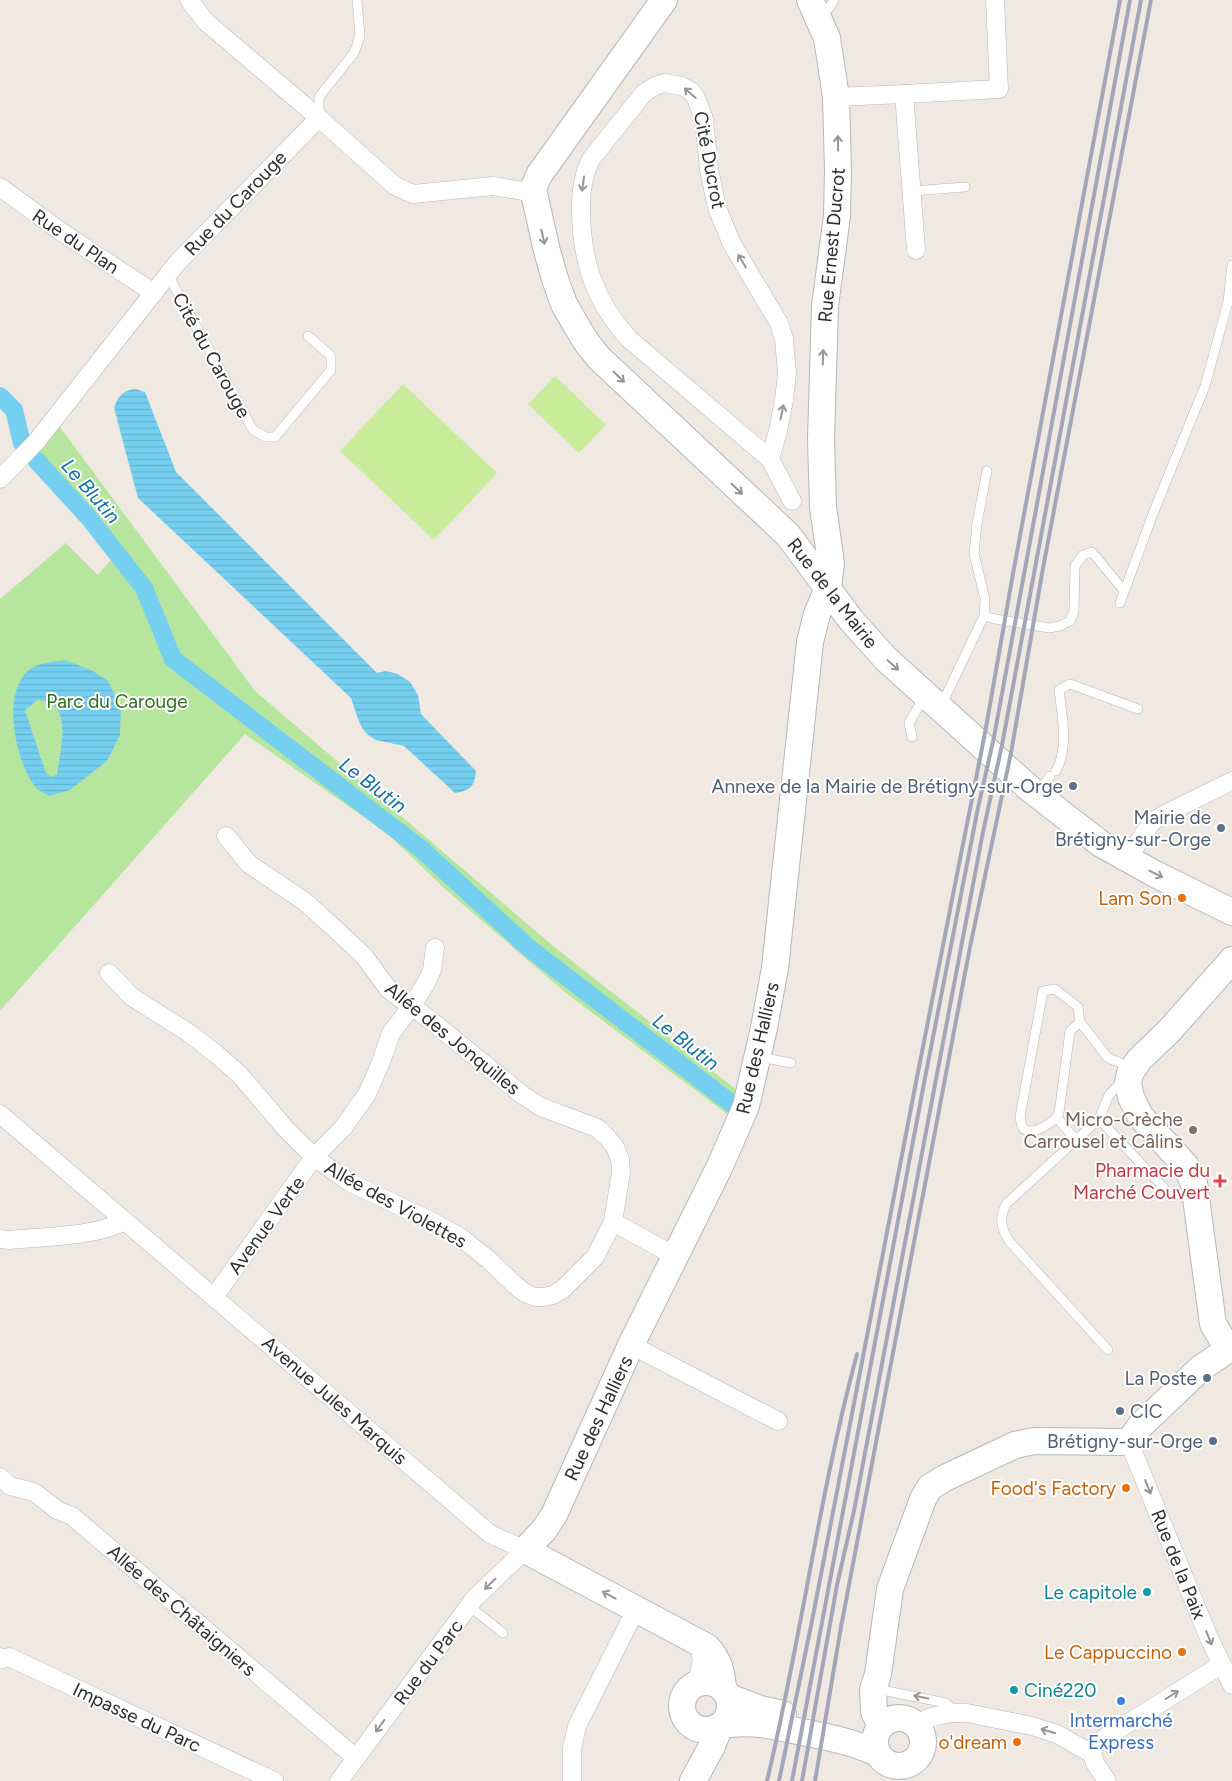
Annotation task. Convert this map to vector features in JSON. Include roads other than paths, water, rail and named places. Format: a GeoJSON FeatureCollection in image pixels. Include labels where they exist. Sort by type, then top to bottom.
{"type":"FeatureCollection","features":[{"type":"Feature","properties":{"kind":"main road"},"geometry":{"type":"LineString","coordinates":[[533,189],[539,175],[664,0]]}},
{"type":"Feature","properties":{"kind":"main road","name":"Rue Ernest Ducrot"},"geometry":{"type":"LineString","coordinates":[[821,5],[828,38],[836,97],[838,162],[837,216],[825,306],[821,439],[824,510],[830,564],[828,588]]}},
{"type":"Feature","properties":{"kind":"main road","name":"Rue de la Mairie"},"geometry":{"type":"LineString","coordinates":[[533,189],[546,251],[555,279],[564,304],[587,343],[619,378],[789,539],[872,645],[933,701],[1047,780],[1101,844],[1232,912]]}},
{"type":"Feature","properties":{"kind":"main road"},"geometry":{"type":"LineString","coordinates":[[816,614],[810,577],[789,539],[824,510]]}},
{"type":"Feature","properties":{"kind":"main road","name":"Rue des Halliers"},"geometry":{"type":"LineString","coordinates":[[525,1550],[544,1530],[554,1514],[631,1346],[746,1106],[758,1057],[775,968],[810,642],[816,614],[828,588]]}},
{"type":"Feature","properties":{"kind":"main road"},"geometry":{"type":"LineString","coordinates":[[892,1742],[874,1712],[873,1690],[880,1682],[890,1589],[923,1499],[930,1487],[1015,1445],[1034,1441],[1129,1442],[1141,1425],[1201,1368],[1230,1348],[1213,1324],[1194,1183],[1185,1165],[1140,1116],[1131,1096],[1128,1083],[1132,1070],[1139,1060],[1170,1030],[1232,960]]}},
{"type":"Feature","properties":{"kind":"main road","name":"Avenue Jules Marquis"},"geometry":{"type":"LineString","coordinates":[[525,1550],[708,1647],[716,1657],[726,1692]]}},
{"type":"Feature","properties":{"kind":"main road"},"geometry":{"type":"LineString","coordinates":[[706,1681],[715,1683],[726,1692],[766,1710],[839,1725],[892,1742],[858,1745],[835,1738],[766,1724],[736,1722],[721,1725],[712,1730],[702,1730],[693,1727],[686,1721],[682,1713],[681,1704],[689,1688],[697,1683],[706,1681]]}},
{"type":"Feature","properties":{"kind":"main road"},"geometry":{"type":"LineString","coordinates":[[693,1781],[721,1725],[730,1712],[726,1692]]}},
{"type":"Feature","properties":{"kind":"street"},"geometry":{"type":"LineString","coordinates":[[189,0],[206,22],[319,118],[395,186],[407,193],[420,194],[493,186],[524,191],[533,189]]}},
{"type":"Feature","properties":{"kind":"street"},"geometry":{"type":"LineString","coordinates":[[836,97],[999,89],[995,0]]}},
{"type":"Feature","properties":{"kind":"street","name":"Cité Ducrot"},"geometry":{"type":"LineString","coordinates":[[770,459],[784,400],[787,373],[784,339],[779,323],[737,252],[717,208],[712,188],[701,107],[691,91],[682,86],[664,83],[644,93],[586,169],[583,181],[581,222],[583,244],[589,272],[604,306],[629,339],[770,459],[792,500]]}},
{"type":"Feature","properties":{"kind":"street"},"geometry":{"type":"LineString","coordinates":[[904,94],[916,250]]}},
{"type":"Feature","properties":{"kind":"street","name":"Rue du Carouge"},"geometry":{"type":"LineString","coordinates":[[0,480],[36,442],[168,275],[201,238],[319,118]]}},
{"type":"Feature","properties":{"kind":"street","name":"Rue du Plan"},"geometry":{"type":"LineString","coordinates":[[0,187],[60,232],[154,293]]}},
{"type":"Feature","properties":{"kind":"street"},"geometry":{"type":"LineString","coordinates":[[789,539],[792,500],[824,510]]}},
{"type":"Feature","properties":{"kind":"street"},"geometry":{"type":"LineString","coordinates":[[1127,859],[1152,822],[1232,781]]}},
{"type":"Feature","properties":{"kind":"street","name":"Allée des Jonquilles"},"geometry":{"type":"LineString","coordinates":[[226,836],[250,864],[304,901],[364,956],[389,990],[540,1107],[596,1128],[607,1137],[615,1147],[620,1159],[613,1222]]}},
{"type":"Feature","properties":{"kind":"street","name":"Avenue Verte"},"geometry":{"type":"LineString","coordinates":[[214,1297],[314,1157],[343,1128],[367,1094],[391,1033],[412,1006],[432,970],[435,948]]}},
{"type":"Feature","properties":{"kind":"street","name":"Allée des Violettes"},"geometry":{"type":"LineString","coordinates":[[109,973],[132,997],[189,1033],[240,1075],[286,1129],[314,1157],[349,1182],[460,1237],[489,1260],[525,1293],[535,1297],[553,1295],[562,1289],[594,1257],[613,1222]]}},
{"type":"Feature","properties":{"kind":"street","name":"Avenue Jules Marquis"},"geometry":{"type":"LineString","coordinates":[[0,1114],[490,1534],[525,1550]]}},
{"type":"Feature","properties":{"kind":"street"},"geometry":{"type":"LineString","coordinates":[[0,1239],[10,1240],[83,1233],[114,1227],[124,1221]]}},
{"type":"Feature","properties":{"kind":"street"},"geometry":{"type":"LineString","coordinates":[[613,1222],[675,1256]]}},
{"type":"Feature","properties":{"kind":"street"},"geometry":{"type":"LineString","coordinates":[[631,1346],[778,1421]]}},
{"type":"Feature","properties":{"kind":"street","name":"Rue de la Paix"},"geometry":{"type":"LineString","coordinates":[[1129,1442],[1221,1665],[1232,1685]]}},
{"type":"Feature","properties":{"kind":"street","name":"Allée des Châtaigniers"},"geometry":{"type":"LineString","coordinates":[[0,1476],[10,1486],[34,1492],[57,1510],[72,1516],[343,1749],[356,1758]]}},
{"type":"Feature","properties":{"kind":"street","name":"Rue du Parc"},"geometry":{"type":"LineString","coordinates":[[339,1781],[474,1599],[525,1550]]}},
{"type":"Feature","properties":{"kind":"street"},"geometry":{"type":"LineString","coordinates":[[572,1781],[572,1748],[577,1726],[636,1609]]}},
{"type":"Feature","properties":{"kind":"street"},"geometry":{"type":"LineString","coordinates":[[697,1683],[702,1660],[699,1642]]}},
{"type":"Feature","properties":{"kind":"street","name":"Impasse du Parc"},"geometry":{"type":"LineString","coordinates":[[0,1657],[8,1657],[274,1781]]}},
{"type":"Feature","properties":{"kind":"street"},"geometry":{"type":"LineString","coordinates":[[1107,1781],[1095,1763],[1092,1754],[1096,1744],[1221,1665]]}},
{"type":"Feature","properties":{"kind":"street"},"geometry":{"type":"LineString","coordinates":[[892,1742],[938,1715],[956,1712],[1023,1724],[1057,1734],[1092,1754]]}},
{"type":"Feature","properties":{"kind":"lane"},"geometry":{"type":"LineString","coordinates":[[319,118],[319,97],[354,53],[360,36],[357,0]]}},
{"type":"Feature","properties":{"kind":"lane"},"geometry":{"type":"LineString","coordinates":[[912,191],[965,187]]}},
{"type":"Feature","properties":{"kind":"lane"},"geometry":{"type":"LineString","coordinates":[[1120,603],[1154,511],[1205,386],[1228,302],[1232,265]]}},
{"type":"Feature","properties":{"kind":"lane","name":"Cité du Carouge"},"geometry":{"type":"LineString","coordinates":[[168,275],[253,430],[265,437],[275,437],[332,370],[331,356],[308,336]]}},
{"type":"Feature","properties":{"kind":"lane"},"geometry":{"type":"LineString","coordinates":[[912,737],[909,723],[933,701],[984,616],[984,599],[974,554],[977,523],[987,471]]}},
{"type":"Feature","properties":{"kind":"lane"},"geometry":{"type":"LineString","coordinates":[[984,616],[1049,628],[1060,626],[1070,621],[1074,611],[1075,566],[1083,556],[1092,552],[1124,591]]}},
{"type":"Feature","properties":{"kind":"lane"},"geometry":{"type":"LineString","coordinates":[[1047,780],[1060,763],[1064,732],[1059,690],[1070,684],[1138,709]]}},
{"type":"Feature","properties":{"kind":"lane"},"geometry":{"type":"LineString","coordinates":[[1080,1022],[1070,1031],[1057,1118],[1049,1125],[1035,1130],[1022,1128],[1020,1117],[1043,991],[1055,989],[1078,1007],[1080,1022],[1108,1058],[1132,1070],[1109,1095],[1099,1119],[1006,1204],[1001,1222],[1009,1241],[1108,1350]]}},
{"type":"Feature","properties":{"kind":"lane"},"geometry":{"type":"LineString","coordinates":[[758,1057],[791,1063]]}},
{"type":"Feature","properties":{"kind":"lane"},"geometry":{"type":"LineString","coordinates":[[1057,1118],[1076,1140]]}},
{"type":"Feature","properties":{"kind":"lane"},"geometry":{"type":"LineString","coordinates":[[1099,1119],[1164,1188]]}},
{"type":"Feature","properties":{"kind":"lane"},"geometry":{"type":"LineString","coordinates":[[469,1606],[503,1633]]}},
{"type":"Feature","properties":{"kind":"lane"},"geometry":{"type":"LineString","coordinates":[[880,1682],[946,1703],[956,1712]]}},
{"type":"Feature","properties":{"kind":"water"},"geometry":{"type":"Polygon","coordinates":[[[136,389],[145,392],[176,472],[377,673],[386,671],[398,674],[410,682],[418,695],[421,714],[476,771],[471,787],[455,793],[404,746],[376,740],[368,735],[362,728],[351,698],[138,498],[114,408],[122,394],[136,389]]]}},
{"type":"Feature","properties":{"kind":"water"},"geometry":{"type":"Polygon","coordinates":[[[65,660],[93,671],[108,681],[121,707],[120,735],[107,761],[70,790],[49,796],[35,787],[21,759],[14,725],[14,707],[16,691],[22,678],[32,668],[44,663],[65,660]],[[37,700],[25,710],[46,773],[51,777],[57,774],[62,728],[61,717],[57,708],[49,702],[37,700]]]}},
{"type":"Feature","properties":{"kind":"waterway","name":"Le Blutin"},"geometry":{"type":"LineString","coordinates":[[0,396],[14,410],[22,443]]}},
{"type":"Feature","properties":{"kind":"waterway","name":"Le Blutin"},"geometry":{"type":"LineString","coordinates":[[36,460],[89,518],[144,588],[173,659],[420,848],[529,948],[732,1104]]}},
{"type":"Feature","properties":{"kind":"railway"},"geometry":{"type":"LineString","coordinates":[[779,1781],[812,1621],[985,733],[1120,0]]}},
{"type":"Feature","properties":{"kind":"railway"},"geometry":{"type":"LineString","coordinates":[[792,1781],[925,1078],[978,808],[994,737],[1130,0]]}},
{"type":"Feature","properties":{"kind":"railway"},"geometry":{"type":"LineString","coordinates":[[802,1781],[837,1585],[854,1511],[983,832],[1002,745],[1141,0]]}},
{"type":"Feature","properties":{"kind":"railway"},"geometry":{"type":"LineString","coordinates":[[815,1781],[841,1627],[970,947],[1011,753],[1043,568],[1151,0]]}},
{"type":"Feature","properties":{"kind":"railway"},"geometry":{"type":"LineString","coordinates":[[767,1781],[790,1675],[832,1460],[857,1354]]}},
{"type":"Feature","properties":{"kind":"place","name":"Annexe de la Mairie de Brétigny-sur-Orge"},"geometry":{"type":"Point","coordinates":[1073,786]}},
{"type":"Feature","properties":{"kind":"place","name":"Mairie de Brétigny-sur-Orge"},"geometry":{"type":"Point","coordinates":[1221,828]}},
{"type":"Feature","properties":{"kind":"place","name":"Lam Son"},"geometry":{"type":"Point","coordinates":[1182,898]}},
{"type":"Feature","properties":{"kind":"place","name":"Micro-Crèche Carrousel et Câlins"},"geometry":{"type":"Point","coordinates":[1193,1130]}},
{"type":"Feature","properties":{"kind":"place","name":"Pharmacie du Marché Couvert"},"geometry":{"type":"Point","coordinates":[1220,1181]}},
{"type":"Feature","properties":{"kind":"place","name":"La Poste"},"geometry":{"type":"Point","coordinates":[1207,1378]}},
{"type":"Feature","properties":{"kind":"place","name":"CIC"},"geometry":{"type":"Point","coordinates":[1120,1411]}},
{"type":"Feature","properties":{"kind":"place","name":"Brétigny-sur-Orge"},"geometry":{"type":"Point","coordinates":[1213,1441]}},
{"type":"Feature","properties":{"kind":"place","name":"Food's Factory"},"geometry":{"type":"Point","coordinates":[1126,1488]}},
{"type":"Feature","properties":{"kind":"place","name":"Le capitole"},"geometry":{"type":"Point","coordinates":[1147,1592]}},
{"type":"Feature","properties":{"kind":"place","name":"Le Cappuccino"},"geometry":{"type":"Point","coordinates":[1182,1652]}},
{"type":"Feature","properties":{"kind":"place","name":"Ciné220"},"geometry":{"type":"Point","coordinates":[1014,1690]}},
{"type":"Feature","properties":{"kind":"place","name":"Intermarché Express"},"geometry":{"type":"Point","coordinates":[1121,1701]}},
{"type":"Feature","properties":{"kind":"place","name":"o'dream"},"geometry":{"type":"Point","coordinates":[1017,1742]}},
{"type":"Feature","properties":{"kind":"park label","name":"Parc du Carouge"},"geometry":{"type":"Point","coordinates":[117,701]}}]}
